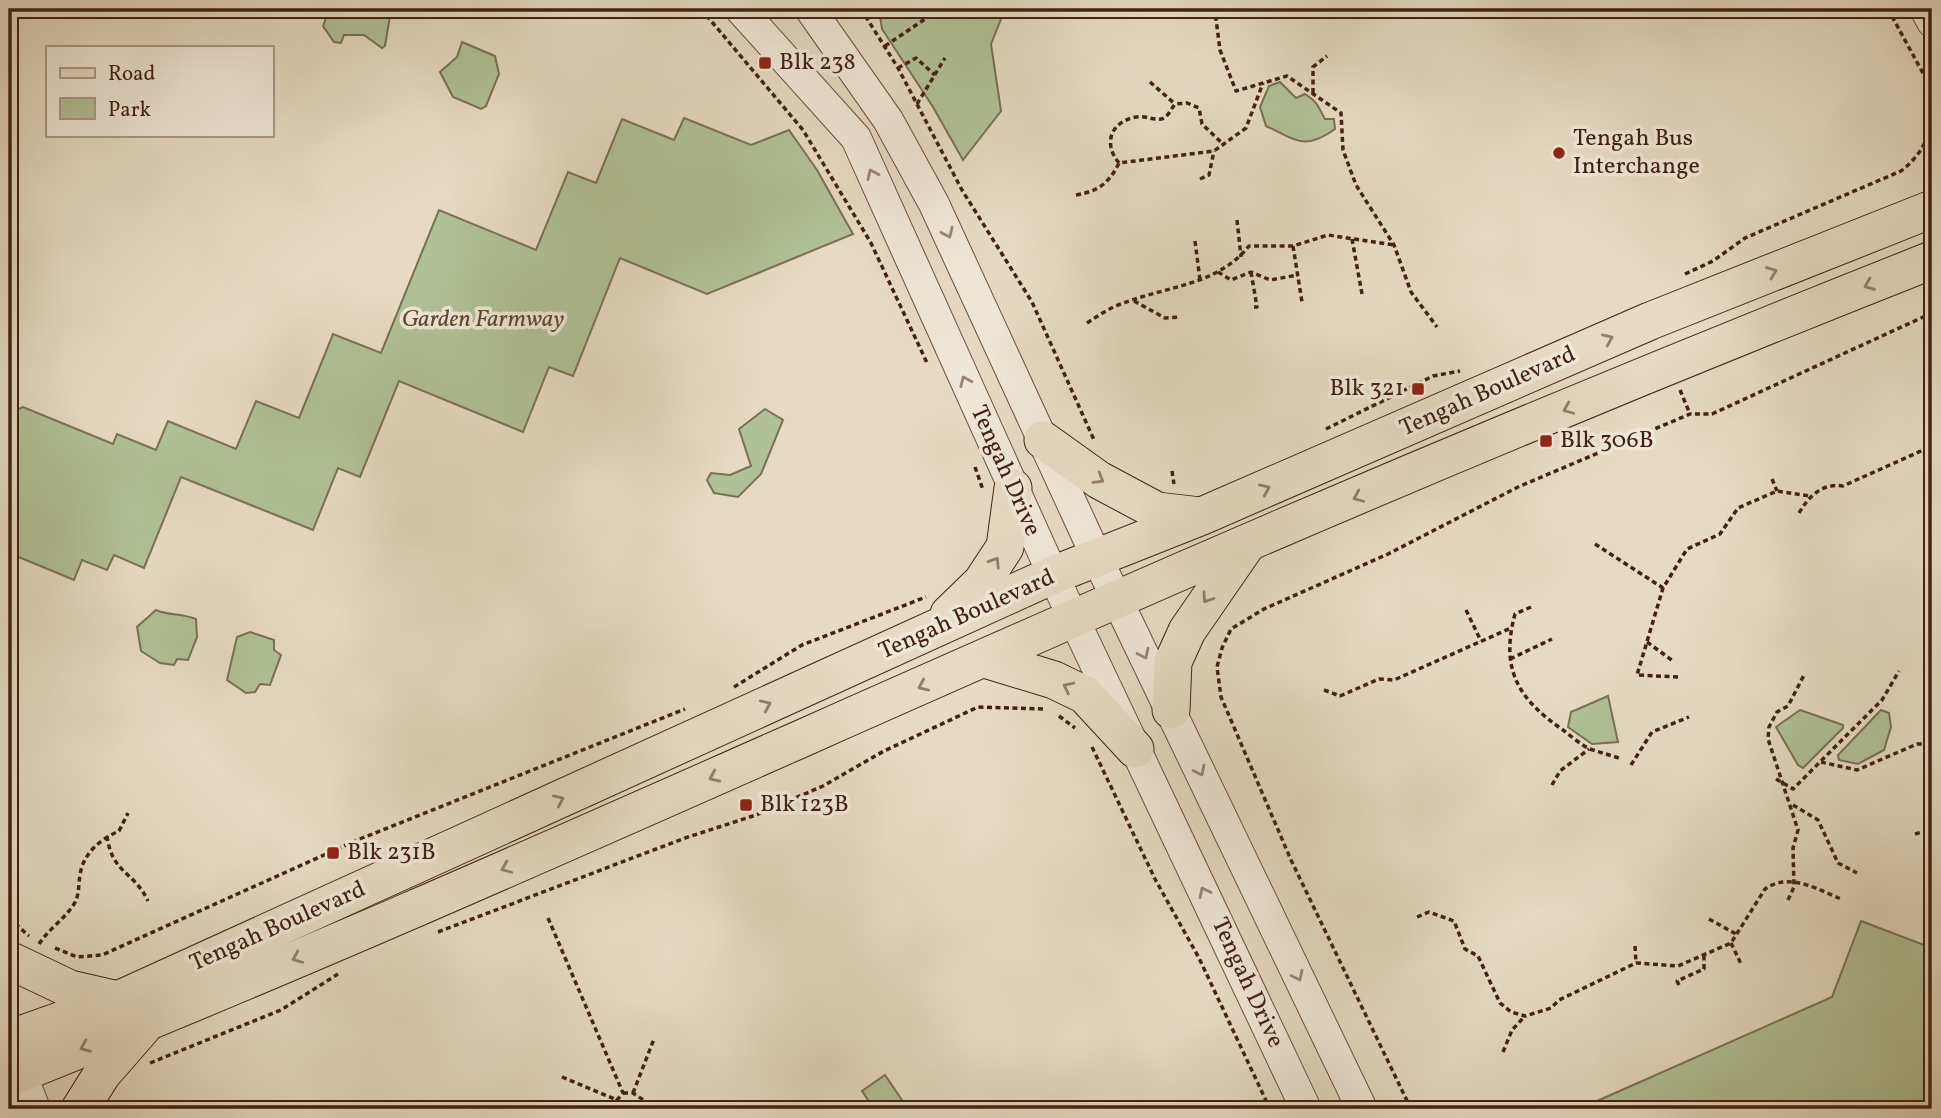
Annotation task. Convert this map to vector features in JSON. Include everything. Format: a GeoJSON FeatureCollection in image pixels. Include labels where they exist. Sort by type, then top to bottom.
{"type":"FeatureCollection","features":[{"type":"Feature","properties":{"kind":"main road","name":"Tengah Boulevard"},"geometry":{"type":"LineString","coordinates":[[12,1058],[118,1000],[1053,575],[1202,516],[1650,321],[1925,205]]}},
{"type":"Feature","properties":{"kind":"main road","name":"Tengah Boulevard"},"geometry":{"type":"LineString","coordinates":[[12,1058],[149,1021],[1247,543],[1731,340],[1932,260]]}},
{"type":"Feature","properties":{"kind":"main road"},"geometry":{"type":"LineString","coordinates":[[1043,440],[1099,480],[1157,511],[1202,516]]}},
{"type":"Feature","properties":{"kind":"main road"},"geometry":{"type":"LineString","coordinates":[[933,630],[982,582],[1004,547],[998,495]]}},
{"type":"Feature","properties":{"kind":"main road"},"geometry":{"type":"LineString","coordinates":[[1171,710],[1173,662],[1187,631],[1205,600],[1247,543]]}},
{"type":"Feature","properties":{"kind":"main road"},"geometry":{"type":"LineString","coordinates":[[985,659],[1054,680],[1085,695],[1135,749]]}},
{"type":"Feature","properties":{"kind":"main road"},"geometry":{"type":"LineString","coordinates":[[9,960],[70,989],[118,1000]]}},
{"type":"Feature","properties":{"kind":"main road"},"geometry":{"type":"LineString","coordinates":[[80,1109],[102,1074],[149,1021]]}},
{"type":"Feature","properties":{"kind":"street","name":"Tengah Drive"},"geometry":{"type":"LineString","coordinates":[[740,9],[856,138],[998,495],[1053,575],[1306,1109]]}},
{"type":"Feature","properties":{"kind":"street","name":"Tengah Drive"},"geometry":{"type":"LineString","coordinates":[[810,9],[888,120],[928,192],[1097,558],[1362,1109]]}},
{"type":"Feature","properties":{"kind":"street"},"geometry":{"type":"LineString","coordinates":[[1925,9],[1932,22]]}},
{"type":"Feature","properties":{"kind":"street"},"geometry":{"type":"LineString","coordinates":[[12,1058],[35,1109]]}},
{"type":"Feature","properties":{"kind":"path"},"geometry":{"type":"LineString","coordinates":[[9,18],[29,9]]}},
{"type":"Feature","properties":{"kind":"path"},"geometry":{"type":"LineString","coordinates":[[701,9],[803,130],[871,243],[932,372]]}},
{"type":"Feature","properties":{"kind":"path"},"geometry":{"type":"LineString","coordinates":[[861,9],[898,68],[962,190],[1032,302],[1093,439],[1101,450]]}},
{"type":"Feature","properties":{"kind":"path"},"geometry":{"type":"LineString","coordinates":[[885,46],[940,9]]}},
{"type":"Feature","properties":{"kind":"path"},"geometry":{"type":"LineString","coordinates":[[1210,9],[1216,19],[1220,50],[1236,91],[1287,76],[1341,113],[1343,150],[1356,184],[1394,245],[1410,292],[1437,327]]}},
{"type":"Feature","properties":{"kind":"path"},"geometry":{"type":"LineString","coordinates":[[1888,9],[1931,88],[1932,104]]}},
{"type":"Feature","properties":{"kind":"path"},"geometry":{"type":"LineString","coordinates":[[1313,94],[1314,67],[1327,56]]}},
{"type":"Feature","properties":{"kind":"path"},"geometry":{"type":"LineString","coordinates":[[898,68],[916,58],[935,75]]}},
{"type":"Feature","properties":{"kind":"path"},"geometry":{"type":"LineString","coordinates":[[918,104],[945,58]]}},
{"type":"Feature","properties":{"kind":"path"},"geometry":{"type":"LineString","coordinates":[[1150,82],[1175,104],[1187,103],[1199,108],[1202,124],[1223,144]]}},
{"type":"Feature","properties":{"kind":"path"},"geometry":{"type":"LineString","coordinates":[[1119,163],[1214,151],[1246,128],[1263,83]]}},
{"type":"Feature","properties":{"kind":"path"},"geometry":{"type":"LineString","coordinates":[[1119,163],[1111,153],[1108,142],[1113,130],[1125,120],[1139,116],[1160,120],[1167,116],[1175,104]]}},
{"type":"Feature","properties":{"kind":"path"},"geometry":{"type":"LineString","coordinates":[[1713,261],[1745,238],[1901,172],[1930,141],[1932,118]]}},
{"type":"Feature","properties":{"kind":"path"},"geometry":{"type":"LineString","coordinates":[[1199,179],[1209,175],[1214,151]]}},
{"type":"Feature","properties":{"kind":"path"},"geometry":{"type":"LineString","coordinates":[[1076,195],[1102,187],[1112,177],[1119,163]]}},
{"type":"Feature","properties":{"kind":"path"},"geometry":{"type":"LineString","coordinates":[[1237,220],[1241,257]]}},
{"type":"Feature","properties":{"kind":"path"},"geometry":{"type":"LineString","coordinates":[[1087,323],[1132,300],[1200,280],[1235,264],[1249,246],[1293,246],[1328,235],[1394,245]]}},
{"type":"Feature","properties":{"kind":"path"},"geometry":{"type":"LineString","coordinates":[[1352,239],[1362,294]]}},
{"type":"Feature","properties":{"kind":"path"},"geometry":{"type":"LineString","coordinates":[[1195,242],[1200,280]]}},
{"type":"Feature","properties":{"kind":"path"},"geometry":{"type":"LineString","coordinates":[[1293,246],[1302,302]]}},
{"type":"Feature","properties":{"kind":"path"},"geometry":{"type":"LineString","coordinates":[[1218,272],[1231,280],[1251,272],[1269,280],[1298,275]]}},
{"type":"Feature","properties":{"kind":"path"},"geometry":{"type":"LineString","coordinates":[[1251,272],[1257,307],[1254,307]]}},
{"type":"Feature","properties":{"kind":"path"},"geometry":{"type":"LineString","coordinates":[[1132,300],[1165,318],[1179,317]]}},
{"type":"Feature","properties":{"kind":"path"},"geometry":{"type":"LineString","coordinates":[[1411,1109],[1291,860],[1221,697],[1217,667],[1231,629],[1264,609],[1388,554],[1518,487],[1690,414],[1712,414],[1932,313]]}},
{"type":"Feature","properties":{"kind":"path"},"geometry":{"type":"LineString","coordinates":[[1799,513],[1809,496],[1832,484],[1843,485],[1932,446]]}},
{"type":"Feature","properties":{"kind":"path"},"geometry":{"type":"LineString","coordinates":[[971,456],[983,492],[998,495]]}},
{"type":"Feature","properties":{"kind":"path"},"geometry":{"type":"LineString","coordinates":[[1163,486],[1175,489],[1172,471]]}},
{"type":"Feature","properties":{"kind":"path"},"geometry":{"type":"LineString","coordinates":[[1772,480],[1777,491]]}},
{"type":"Feature","properties":{"kind":"path"},"geometry":{"type":"LineString","coordinates":[[1678,677],[1637,675],[1663,588],[1687,549],[1720,534],[1738,508],[1777,491],[1809,496]]}},
{"type":"Feature","properties":{"kind":"path"},"geometry":{"type":"LineString","coordinates":[[1595,544],[1663,588]]}},
{"type":"Feature","properties":{"kind":"path"},"geometry":{"type":"LineString","coordinates":[[733,687],[802,645],[925,598],[933,590]]}},
{"type":"Feature","properties":{"kind":"path"},"geometry":{"type":"LineString","coordinates":[[1531,607],[1515,614],[1511,628],[1510,659],[1514,680],[1536,712],[1589,748],[1621,760]]}},
{"type":"Feature","properties":{"kind":"path"},"geometry":{"type":"LineString","coordinates":[[1466,610],[1481,641]]}},
{"type":"Feature","properties":{"kind":"path"},"geometry":{"type":"LineString","coordinates":[[1324,690],[1340,696],[1379,679],[1394,680],[1511,628]]}},
{"type":"Feature","properties":{"kind":"path"},"geometry":{"type":"LineString","coordinates":[[1510,659],[1552,639]]}},
{"type":"Feature","properties":{"kind":"path"},"geometry":{"type":"LineString","coordinates":[[1647,642],[1673,661]]}},
{"type":"Feature","properties":{"kind":"path"},"geometry":{"type":"LineString","coordinates":[[1776,779],[1793,789],[1882,700],[1899,671]]}},
{"type":"Feature","properties":{"kind":"path"},"geometry":{"type":"LineString","coordinates":[[1788,900],[1794,882],[1793,848],[1798,830],[1791,803],[1766,739],[1777,712],[1788,706],[1804,676]]}},
{"type":"Feature","properties":{"kind":"path"},"geometry":{"type":"LineString","coordinates":[[9,918],[19,930],[77,957],[102,955],[355,841],[696,704]]}},
{"type":"Feature","properties":{"kind":"path"},"geometry":{"type":"LineString","coordinates":[[431,935],[685,838],[755,815],[823,786],[884,751],[978,707],[1045,709],[1081,733]]}},
{"type":"Feature","properties":{"kind":"path"},"geometry":{"type":"LineString","coordinates":[[1631,765],[1652,732],[1689,717]]}},
{"type":"Feature","properties":{"kind":"path"},"geometry":{"type":"LineString","coordinates":[[1088,742],[1155,879],[1199,958],[1270,1109]]}},
{"type":"Feature","properties":{"kind":"path"},"geometry":{"type":"LineString","coordinates":[[1821,762],[1857,770],[1917,744],[1924,744],[1932,751]]}},
{"type":"Feature","properties":{"kind":"path"},"geometry":{"type":"LineString","coordinates":[[1552,785],[1560,771],[1589,748]]}},
{"type":"Feature","properties":{"kind":"path"},"geometry":{"type":"LineString","coordinates":[[1791,803],[1818,820],[1838,863],[1857,873]]}},
{"type":"Feature","properties":{"kind":"path"},"geometry":{"type":"LineString","coordinates":[[40,942],[72,907],[79,891],[80,872],[89,851],[107,836],[119,831],[128,813]]}},
{"type":"Feature","properties":{"kind":"path"},"geometry":{"type":"LineString","coordinates":[[1915,834],[1932,830]]}},
{"type":"Feature","properties":{"kind":"path"},"geometry":{"type":"LineString","coordinates":[[107,836],[110,857],[142,888],[148,901]]}},
{"type":"Feature","properties":{"kind":"path"},"geometry":{"type":"LineString","coordinates":[[1503,1052],[1512,1030],[1525,1016],[1551,1007],[1559,1000],[1636,963],[1678,967],[1731,943],[1765,889],[1773,883],[1794,882],[1841,899]]}},
{"type":"Feature","properties":{"kind":"path"},"geometry":{"type":"LineString","coordinates":[[1417,917],[1429,912],[1454,920],[1465,949],[1478,956],[1500,1003],[1511,1013],[1525,1016]]}},
{"type":"Feature","properties":{"kind":"path"},"geometry":{"type":"LineString","coordinates":[[548,918],[623,1093]]}},
{"type":"Feature","properties":{"kind":"path"},"geometry":{"type":"LineString","coordinates":[[1709,919],[1736,934]]}},
{"type":"Feature","properties":{"kind":"path"},"geometry":{"type":"LineString","coordinates":[[1731,943],[1741,964]]}},
{"type":"Feature","properties":{"kind":"path"},"geometry":{"type":"LineString","coordinates":[[1635,946],[1636,963]]}},
{"type":"Feature","properties":{"kind":"path"},"geometry":{"type":"LineString","coordinates":[[1679,985],[1677,981],[1704,969],[1704,955]]}},
{"type":"Feature","properties":{"kind":"path"},"geometry":{"type":"LineString","coordinates":[[146,1065],[281,1010],[344,971]]}},
{"type":"Feature","properties":{"kind":"path"},"geometry":{"type":"LineString","coordinates":[[633,1093],[654,1039]]}},
{"type":"Feature","properties":{"kind":"path"},"geometry":{"type":"LineString","coordinates":[[562,1077],[617,1100]]}},
{"type":"Feature","properties":{"kind":"path"},"geometry":{"type":"LineString","coordinates":[[617,1109],[617,1100],[623,1093],[633,1093],[645,1101],[647,1109]]}},
{"type":"Feature","properties":{"kind":"green space"},"geometry":{"type":"Polygon","coordinates":[[[329,9],[401,11],[390,16],[385,46],[382,48],[364,35],[344,35],[341,43],[334,42],[323,26],[329,9]]]}},
{"type":"Feature","properties":{"kind":"green space"},"geometry":{"type":"Polygon","coordinates":[[[879,9],[1005,9],[991,44],[1001,111],[963,160],[933,107],[882,29],[879,9]]]}},
{"type":"Feature","properties":{"kind":"green space"},"geometry":{"type":"Polygon","coordinates":[[[462,42],[495,56],[499,74],[486,106],[481,109],[453,97],[440,72],[457,57],[462,42]]]}},
{"type":"Feature","properties":{"kind":"green space"},"geometry":{"type":"Polygon","coordinates":[[[1280,82],[1296,98],[1305,94],[1313,100],[1325,119],[1334,119],[1335,129],[1316,140],[1301,141],[1266,126],[1260,107],[1269,86],[1280,82]]]}},
{"type":"Feature","properties":{"kind":"green space","name":"Garden Farmway"},"geometry":{"type":"Polygon","coordinates":[[[684,118],[751,145],[789,130],[817,170],[853,234],[707,294],[620,258],[573,376],[549,367],[523,432],[399,381],[360,477],[338,468],[313,530],[181,477],[144,568],[114,555],[107,570],[82,560],[74,580],[9,553],[9,413],[23,407],[113,444],[117,434],[156,450],[168,421],[236,449],[256,401],[299,418],[333,334],[381,353],[439,210],[536,250],[568,172],[596,183],[622,119],[674,140],[684,118]]]}},
{"type":"Feature","properties":{"kind":"green space"},"geometry":{"type":"Polygon","coordinates":[[[765,409],[783,420],[761,474],[738,497],[714,493],[707,480],[711,473],[730,475],[751,466],[739,429],[765,409]]]}},
{"type":"Feature","properties":{"kind":"green space"},"geometry":{"type":"Polygon","coordinates":[[[156,610],[196,619],[197,637],[188,660],[177,659],[174,665],[160,663],[141,651],[137,627],[156,610]]]}},
{"type":"Feature","properties":{"kind":"green space"},"geometry":{"type":"Polygon","coordinates":[[[250,632],[274,640],[274,650],[281,655],[270,685],[260,684],[255,692],[246,693],[227,680],[237,637],[250,632]]]}},
{"type":"Feature","properties":{"kind":"green space"},"geometry":{"type":"Polygon","coordinates":[[[1608,696],[1618,742],[1592,744],[1568,727],[1571,712],[1608,696]]]}},
{"type":"Feature","properties":{"kind":"green space"},"geometry":{"type":"Polygon","coordinates":[[[1800,710],[1843,725],[1803,768],[1798,765],[1776,727],[1800,710]]]}},
{"type":"Feature","properties":{"kind":"green space"},"geometry":{"type":"Polygon","coordinates":[[[1881,710],[1889,713],[1891,727],[1884,750],[1858,764],[1839,760],[1838,755],[1881,710]]]}},
{"type":"Feature","properties":{"kind":"green space"},"geometry":{"type":"Polygon","coordinates":[[[1861,921],[1932,948],[1932,1109],[1579,1109],[1832,997],[1861,921]]]}},
{"type":"Feature","properties":{"kind":"green space"},"geometry":{"type":"Polygon","coordinates":[[[885,1075],[908,1109],[874,1109],[862,1091],[885,1075]]]}},
{"type":"Feature","properties":{"kind":"place","name":"Blk 238"},"geometry":{"type":"Point","coordinates":[765,63]}},
{"type":"Feature","properties":{"kind":"place","name":"Tengah Bus Interchange"},"geometry":{"type":"Point","coordinates":[1559,153]}},
{"type":"Feature","properties":{"kind":"place","name":"Blk 321"},"geometry":{"type":"Point","coordinates":[1418,389]}},
{"type":"Feature","properties":{"kind":"place","name":"Blk 306B"},"geometry":{"type":"Point","coordinates":[1546,441]}},
{"type":"Feature","properties":{"kind":"place","name":"Blk 123B"},"geometry":{"type":"Point","coordinates":[746,805]}},
{"type":"Feature","properties":{"kind":"place","name":"Blk 231B"},"geometry":{"type":"Point","coordinates":[333,853]}}]}
